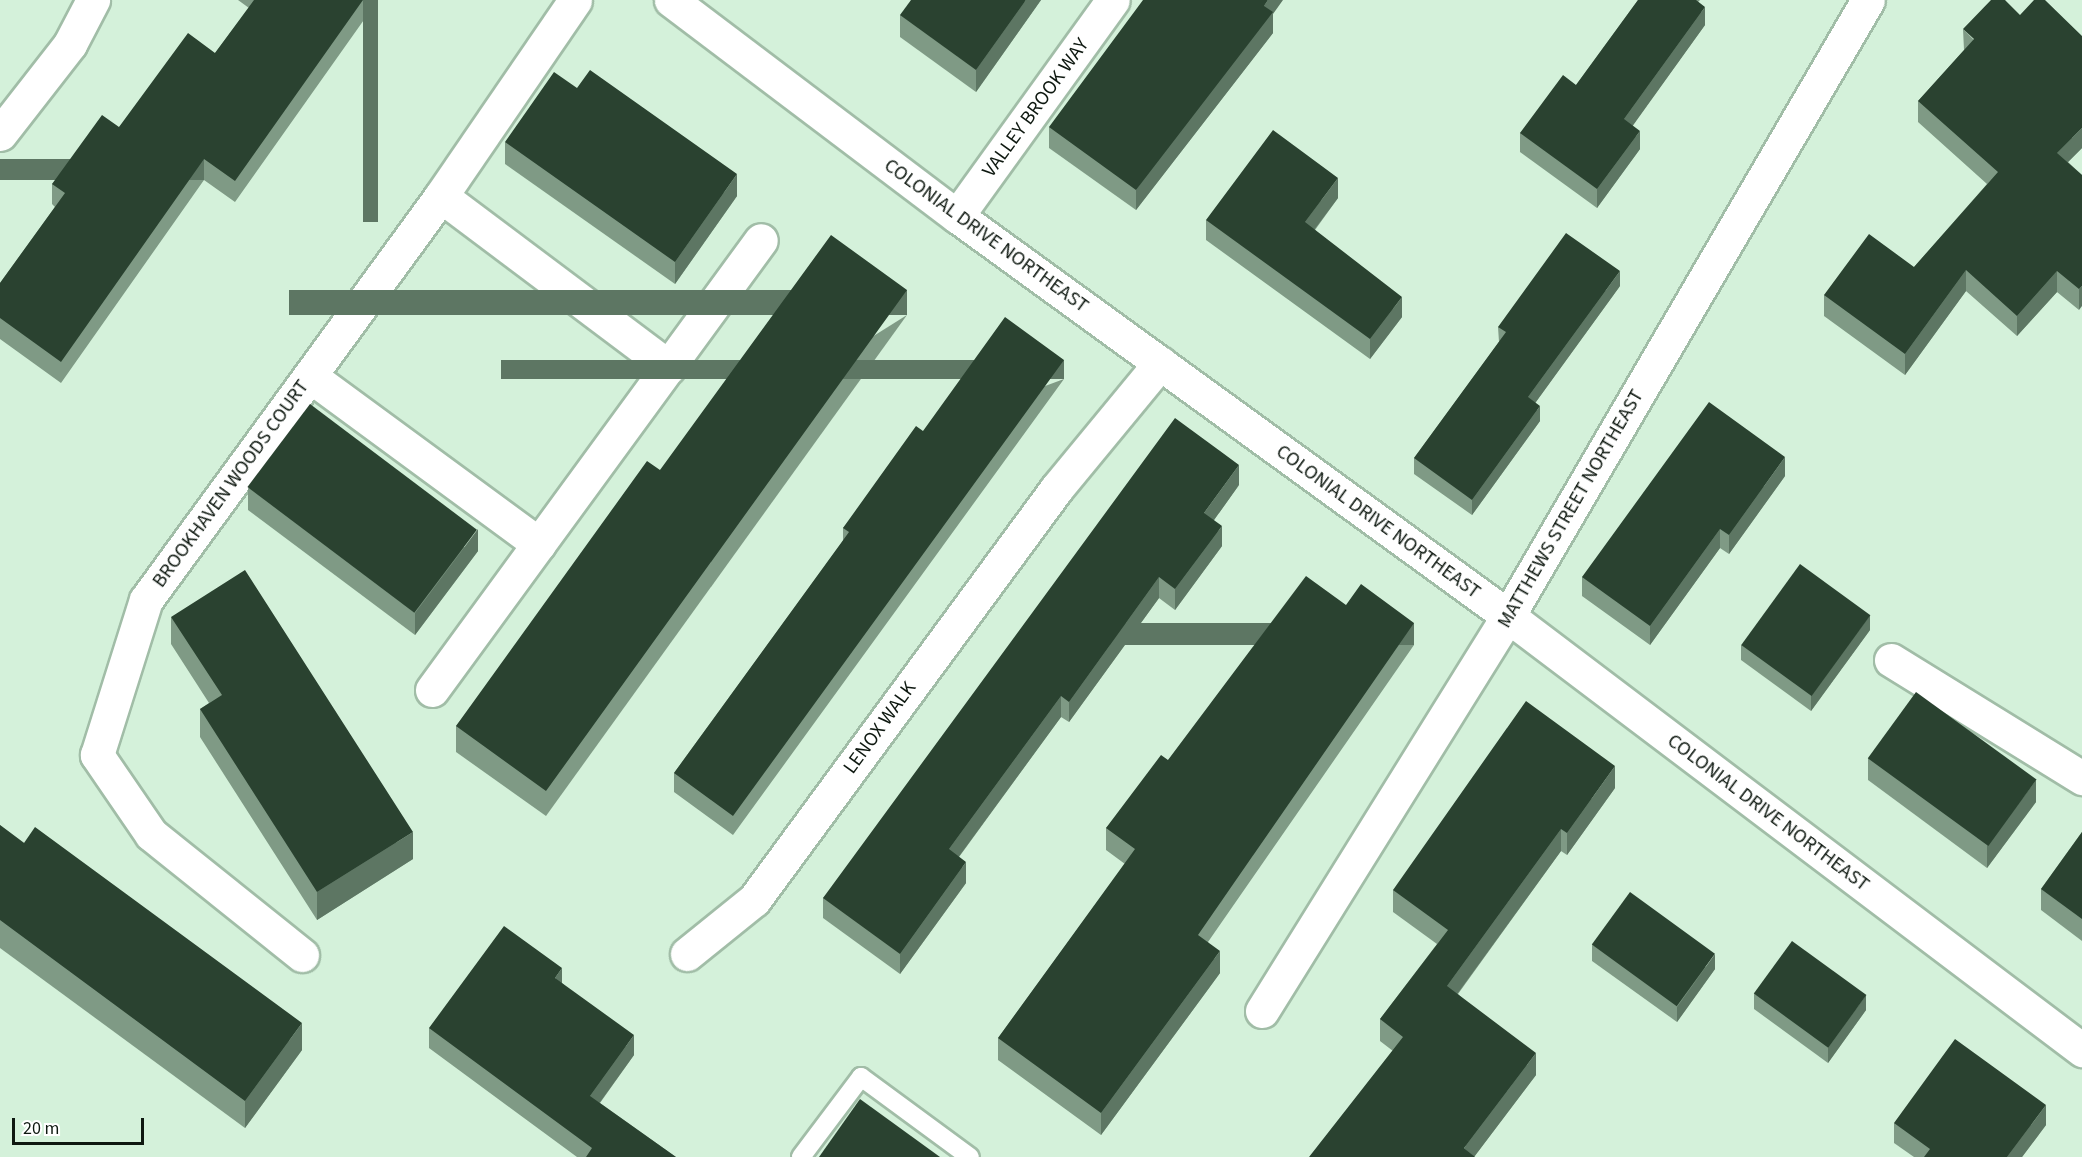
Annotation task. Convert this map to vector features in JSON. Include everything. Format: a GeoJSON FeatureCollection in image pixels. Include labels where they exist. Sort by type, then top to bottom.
{"type":"FeatureCollection","features":[{"type":"Feature","properties":{"kind":"street"},"geometry":{"type":"LineString","coordinates":[[0,134],[70,44],[93,0]]}},
{"type":"Feature","properties":{"kind":"street","name":"BROOKHAVEN WOODS COURT"},"geometry":{"type":"LineString","coordinates":[[302,955],[151,834],[97,755],[146,600],[441,196],[575,0]]}},
{"type":"Feature","properties":{"kind":"street","name":"COLONIAL DRIVE NORTHEAST"},"geometry":{"type":"LineString","coordinates":[[671,0],[957,216],[1508,616],[2082,1050]]}},
{"type":"Feature","properties":{"kind":"street","name":"VALLEY BROOK WAY"},"geometry":{"type":"LineString","coordinates":[[957,216],[1113,0]]}},
{"type":"Feature","properties":{"kind":"street","name":"MATTHEWS STREET NORTHEAST"},"geometry":{"type":"LineString","coordinates":[[1262,1011],[1508,616],[1868,0]]}},
{"type":"Feature","properties":{"kind":"street"},"geometry":{"type":"LineString","coordinates":[[441,196],[669,366]]}},
{"type":"Feature","properties":{"kind":"street"},"geometry":{"type":"LineString","coordinates":[[432,690],[761,240]]}},
{"type":"Feature","properties":{"kind":"street","name":"LENOX WALK"},"geometry":{"type":"LineString","coordinates":[[687,954],[754,900],[1057,488],[1160,363]]}},
{"type":"Feature","properties":{"kind":"street"},"geometry":{"type":"LineString","coordinates":[[310,375],[539,544]]}},
{"type":"Feature","properties":{"kind":"street"},"geometry":{"type":"LineString","coordinates":[[1891,660],[2080,772]]}},
{"type":"Feature","properties":{"kind":"lane"},"geometry":{"type":"LineString","coordinates":[[801,1157],[861,1077],[970,1157]]}},
{"type":"Feature","properties":{"kind":"building"},"geometry":{"type":"Polygon","coordinates":[[[254,0],[363,0],[235,181],[204,159],[61,362],[0,318],[0,283],[65,193],[52,184],[102,115],[119,127],[188,33],[215,53],[254,0]]]}},
{"type":"Feature","properties":{"kind":"building"},"geometry":{"type":"Polygon","coordinates":[[[911,0],[1026,0],[976,70],[900,15],[911,0]]]}},
{"type":"Feature","properties":{"kind":"building"},"geometry":{"type":"Polygon","coordinates":[[[1143,0],[1268,0],[1264,6],[1273,12],[1136,190],[1049,127],[1143,0]]]}},
{"type":"Feature","properties":{"kind":"building"},"geometry":{"type":"Polygon","coordinates":[[[1638,0],[1696,0],[1705,7],[1624,119],[1640,131],[1597,189],[1520,133],[1563,75],[1576,85],[1638,0]]]}},
{"type":"Feature","properties":{"kind":"building"},"geometry":{"type":"Polygon","coordinates":[[[1991,0],[2005,0],[2020,15],[2034,0],[2045,0],[2082,36],[2082,128],[2057,153],[2082,175],[2082,286],[2079,289],[2057,271],[2017,316],[1966,270],[1905,354],[1824,295],[1869,234],[1914,267],[1998,172],[1918,101],[1974,39],[1963,29],[1991,0]]]}},
{"type":"Feature","properties":{"kind":"building"},"geometry":{"type":"Polygon","coordinates":[[[590,70],[737,174],[675,262],[505,142],[554,72],[577,88],[590,70]]]}},
{"type":"Feature","properties":{"kind":"building"},"geometry":{"type":"Polygon","coordinates":[[[1273,130],[1338,178],[1305,222],[1402,297],[1370,339],[1206,220],[1273,130]]]}},
{"type":"Feature","properties":{"kind":"building"},"geometry":{"type":"Polygon","coordinates":[[[1566,233],[1620,271],[1528,397],[1540,406],[1472,500],[1414,458],[1506,332],[1498,327],[1566,233]]]}},
{"type":"Feature","properties":{"kind":"building"},"geometry":{"type":"Polygon","coordinates":[[[831,235],[907,290],[546,791],[456,726],[647,461],[660,470],[831,235]]]}},
{"type":"Feature","properties":{"kind":"building"},"geometry":{"type":"Polygon","coordinates":[[[1005,317],[1064,360],[733,816],[674,773],[849,532],[843,528],[916,426],[923,431],[1005,317]]]}},
{"type":"Feature","properties":{"kind":"building"},"geometry":{"type":"Polygon","coordinates":[[[1709,402],[1785,457],[1729,535],[1720,529],[1650,626],[1582,577],[1709,402]]]}},
{"type":"Feature","properties":{"kind":"building"},"geometry":{"type":"Polygon","coordinates":[[[310,404],[477,530],[414,613],[247,487],[310,404]]]}},
{"type":"Feature","properties":{"kind":"building"},"geometry":{"type":"Polygon","coordinates":[[[1175,418],[1239,465],[1204,513],[1222,526],[1175,589],[1159,577],[1069,702],[1061,696],[949,849],[966,862],[900,954],[823,898],[1175,418]]]}},
{"type":"Feature","properties":{"kind":"building"},"geometry":{"type":"Polygon","coordinates":[[[1800,564],[1870,615],[1812,696],[1741,645],[1800,564]]]}},
{"type":"Feature","properties":{"kind":"building"},"geometry":{"type":"Polygon","coordinates":[[[245,570],[413,832],[317,892],[200,709],[222,695],[171,617],[245,570]]]}},
{"type":"Feature","properties":{"kind":"building"},"geometry":{"type":"Polygon","coordinates":[[[1306,576],[1346,605],[1361,584],[1414,623],[1198,935],[1220,951],[1101,1113],[998,1038],[1135,849],[1106,828],[1161,755],[1168,760],[1306,576]]]}},
{"type":"Feature","properties":{"kind":"building"},"geometry":{"type":"Polygon","coordinates":[[[1916,692],[2037,780],[1988,846],[1868,758],[1916,692]]]}},
{"type":"Feature","properties":{"kind":"building"},"geometry":{"type":"Polygon","coordinates":[[[1526,701],[1615,766],[1567,833],[1561,829],[1447,986],[1536,1053],[1464,1148],[1475,1157],[1309,1157],[1403,1037],[1380,1019],[1448,930],[1393,890],[1526,701]]]}},
{"type":"Feature","properties":{"kind":"building"},"geometry":{"type":"Polygon","coordinates":[[[0,825],[24,843],[35,827],[302,1023],[245,1101],[0,920],[0,825]]]}},
{"type":"Feature","properties":{"kind":"building"},"geometry":{"type":"Polygon","coordinates":[[[2082,832],[2082,919],[2041,889],[2082,832]]]}},
{"type":"Feature","properties":{"kind":"building"},"geometry":{"type":"Polygon","coordinates":[[[1630,892],[1715,954],[1677,1006],[1592,945],[1630,892]]]}},
{"type":"Feature","properties":{"kind":"building"},"geometry":{"type":"Polygon","coordinates":[[[504,926],[562,968],[555,978],[634,1035],[590,1096],[676,1157],[586,1157],[592,1148],[429,1028],[504,926]]]}},
{"type":"Feature","properties":{"kind":"building"},"geometry":{"type":"Polygon","coordinates":[[[1792,941],[1866,995],[1828,1048],[1754,994],[1792,941]]]}},
{"type":"Feature","properties":{"kind":"building"},"geometry":{"type":"Polygon","coordinates":[[[1955,1039],[2046,1105],[2007,1157],[1924,1157],[1930,1149],[1894,1123],[1955,1039]]]}},
{"type":"Feature","properties":{"kind":"building"},"geometry":{"type":"Polygon","coordinates":[[[860,1099],[940,1157],[819,1157],[860,1099]]]}}]}
